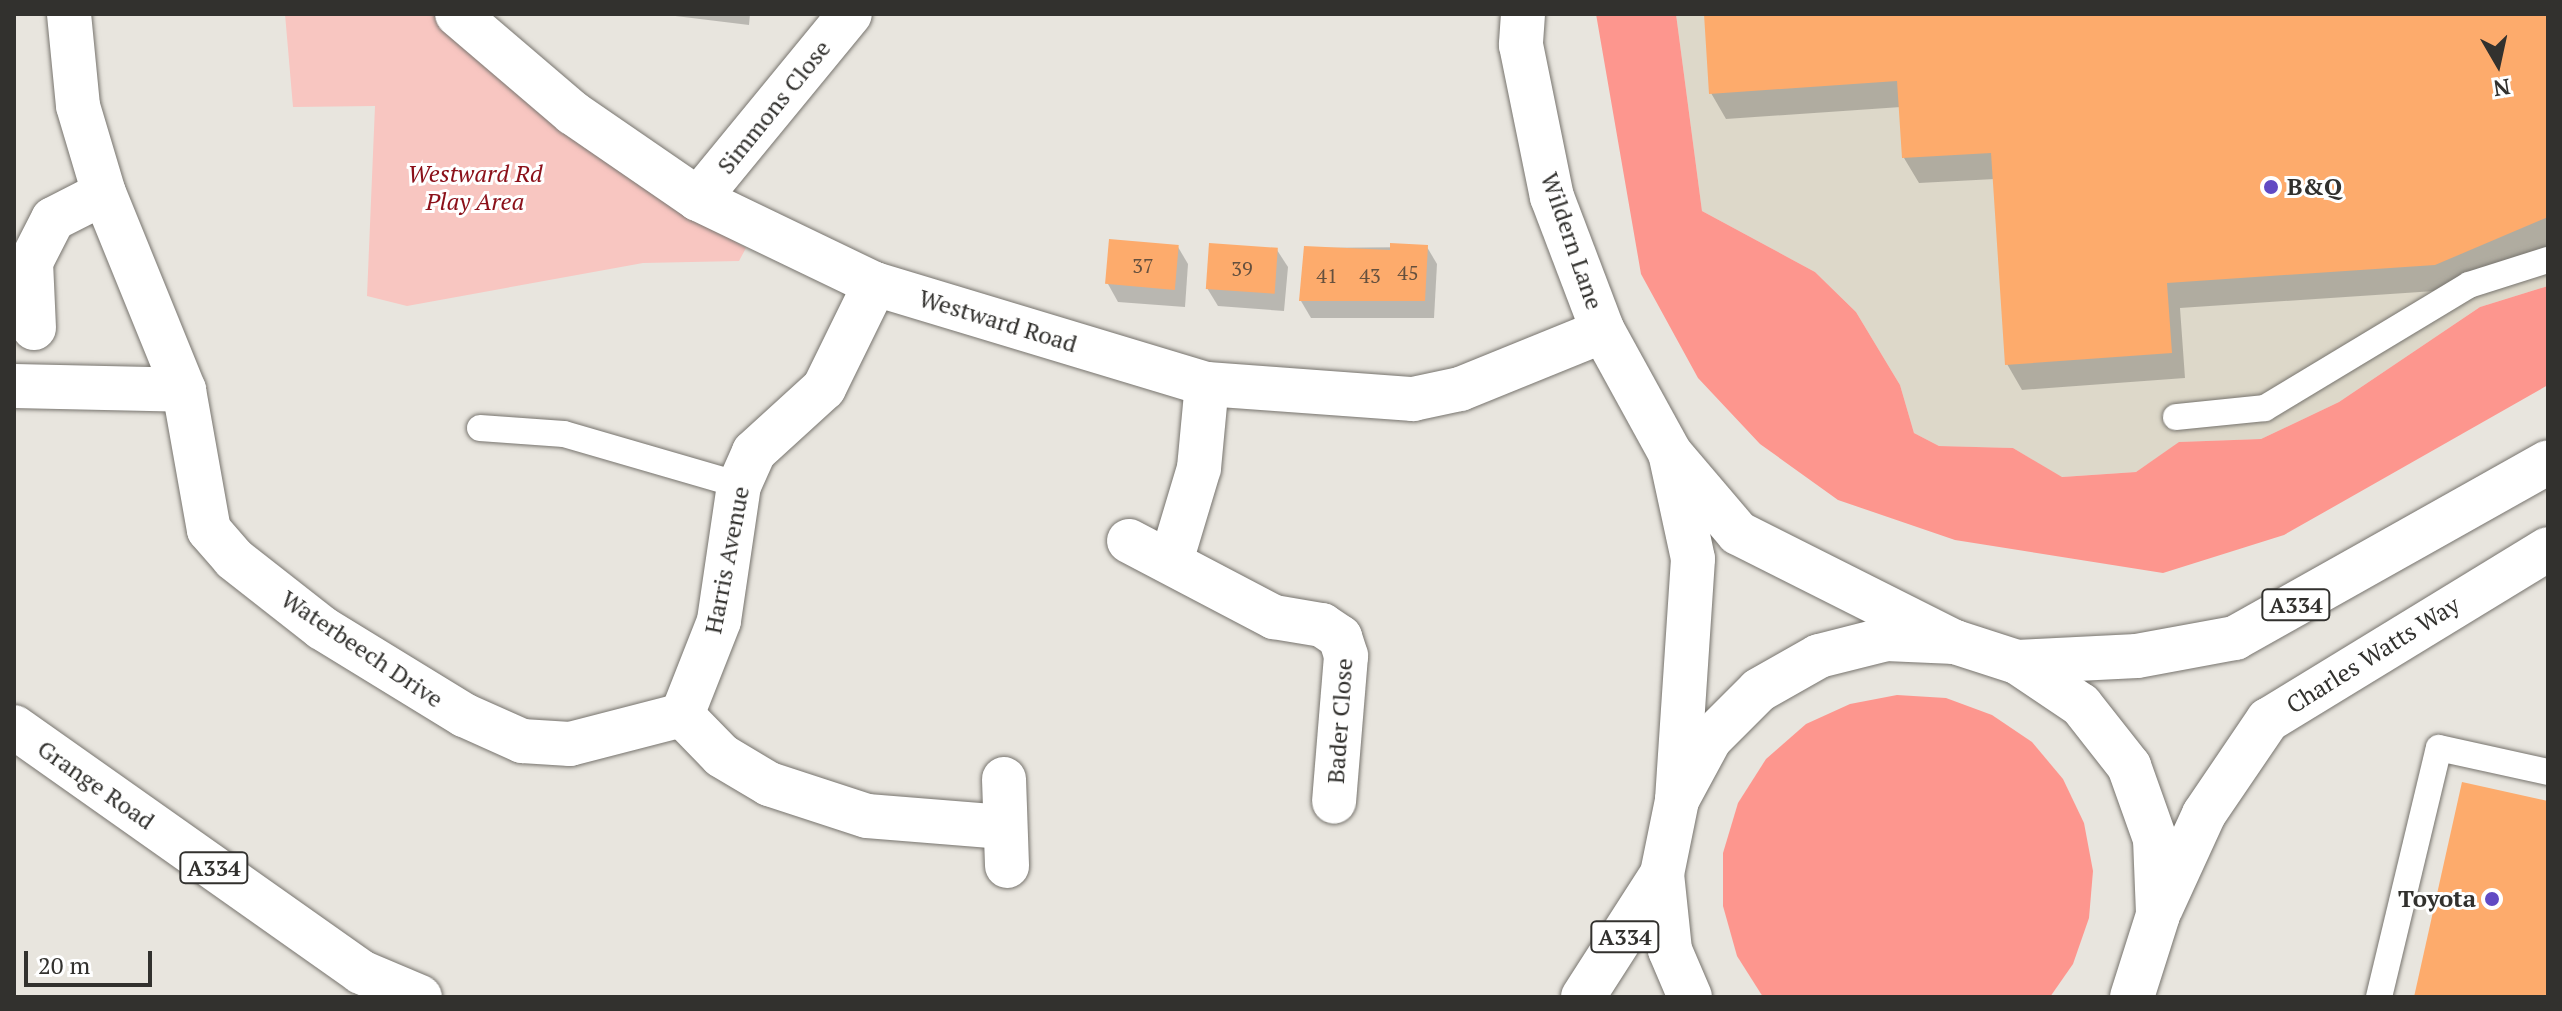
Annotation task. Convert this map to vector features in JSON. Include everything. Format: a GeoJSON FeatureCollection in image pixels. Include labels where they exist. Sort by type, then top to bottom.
{"type":"FeatureCollection","features":[{"type":"Feature","properties":{"kind":"street","name":"Waterbeech Drive"},"geometry":{"type":"LineString","coordinates":[[69,14],[78,106],[104,193],[184,390],[209,530],[234,559],[322,628],[464,715],[522,741],[570,744],[682,715]]}},
{"type":"Feature","properties":{"kind":"street","name":"Westward Road"},"geometry":{"type":"LineString","coordinates":[[457,14],[573,113],[698,199],[875,284],[1207,384],[1413,399],[1460,389],[1603,331]]}},
{"type":"Feature","properties":{"kind":"street","name":"Simmons Close"},"geometry":{"type":"LineString","coordinates":[[698,199],[850,14]]}},
{"type":"Feature","properties":{"kind":"street","name":"Wildern Lane"},"geometry":{"type":"LineString","coordinates":[[1523,14],[1521,45],[1552,197],[1603,331],[1670,453],[1738,533],[1955,642]]}},
{"type":"Feature","properties":{"kind":"street"},"geometry":{"type":"LineString","coordinates":[[34,328],[31,262],[53,219],[104,193]]}},
{"type":"Feature","properties":{"kind":"street","name":"Harris Avenue"},"geometry":{"type":"LineString","coordinates":[[682,715],[719,621],[739,485],[754,452],[824,388],[875,284]]}},
{"type":"Feature","properties":{"kind":"street"},"geometry":{"type":"LineString","coordinates":[[1172,558],[1199,468],[1207,384]]}},
{"type":"Feature","properties":{"kind":"street"},"geometry":{"type":"LineString","coordinates":[[14,386],[184,390]]}},
{"type":"Feature","properties":{"kind":"street","name":"Wildern Lane"},"geometry":{"type":"LineString","coordinates":[[1670,453],[1693,559],[1677,800]]}},
{"type":"Feature","properties":{"kind":"street","name":"A334"},"geometry":{"type":"LineString","coordinates":[[2017,662],[2137,656],[2235,638],[2548,462]]}},
{"type":"Feature","properties":{"kind":"street","name":"Bader Close"},"geometry":{"type":"LineString","coordinates":[[1129,541],[1172,558],[1274,617],[1322,625],[1340,637],[1346,656],[1334,802]]}},
{"type":"Feature","properties":{"kind":"street","name":"Charles Watts Way"},"geometry":{"type":"LineString","coordinates":[[2158,915],[2204,814],[2268,720],[2548,549]]}},
{"type":"Feature","properties":{"kind":"street"},"geometry":{"type":"LineString","coordinates":[[1690,997],[1670,950],[1662,874],[1677,800],[1710,739],[1759,690],[1807,662],[1886,639],[1955,642],[2017,662],[2081,705],[2129,766],[2155,839],[2158,915],[2143,985]]}},
{"type":"Feature","properties":{"kind":"street"},"geometry":{"type":"LineString","coordinates":[[682,715],[722,756],[769,784],[867,816],[1005,847],[1004,779]]}},
{"type":"Feature","properties":{"kind":"street","name":"Grange Road"},"geometry":{"type":"LineString","coordinates":[[14,727],[361,972],[420,997]]}},
{"type":"Feature","properties":{"kind":"street","name":"A334"},"geometry":{"type":"LineString","coordinates":[[1583,997],[1662,874]]}},
{"type":"Feature","properties":{"kind":"lane"},"geometry":{"type":"LineString","coordinates":[[2176,417],[2265,408],[2469,285],[2548,260]]}},
{"type":"Feature","properties":{"kind":"lane"},"geometry":{"type":"LineString","coordinates":[[480,428],[564,434],[739,485]]}},
{"type":"Feature","properties":{"kind":"lane"},"geometry":{"type":"LineString","coordinates":[[2379,997],[2439,748],[2548,772]]}},
{"type":"Feature","properties":{"kind":"shaded area"},"geometry":{"type":"Polygon","coordinates":[[[1596,14],[1676,14],[1702,211],[1815,272],[1856,312],[1900,385],[1914,433],[1939,446],[2013,448],[2062,477],[2136,472],[2179,442],[2261,439],[2339,402],[2480,307],[2548,286],[2548,385],[2284,535],[2163,573],[1955,540],[1838,500],[1760,444],[1698,378],[1641,274],[1596,14]]]}},
{"type":"Feature","properties":{"kind":"shaded area"},"geometry":{"type":"Polygon","coordinates":[[[1676,14],[2548,14],[2548,286],[2480,307],[2339,402],[2261,439],[2180,442],[2136,472],[2061,477],[2013,448],[1939,446],[1914,433],[1900,385],[1856,312],[1815,272],[1702,211],[1676,14]]]}},
{"type":"Feature","properties":{"kind":"shaded area"},"geometry":{"type":"Polygon","coordinates":[[[1897,695],[1946,698],[1992,715],[2032,742],[2063,779],[2084,823],[2093,871],[2089,918],[2073,964],[2050,997],[1763,997],[1737,956],[1723,906],[1723,853],[1738,803],[1766,759],[1806,724],[1850,704],[1897,695]]]}},
{"type":"Feature","properties":{"kind":"green space","name":"Westward Rd Play Area"},"geometry":{"type":"Polygon","coordinates":[[[285,14],[443,14],[680,209],[746,248],[739,261],[643,263],[407,306],[367,296],[375,106],[293,107],[285,14]]]}},
{"type":"Feature","properties":{"kind":"building","name":"B&Q"},"geometry":{"type":"Polygon","coordinates":[[[1704,14],[2548,14],[2548,217],[2435,265],[2167,283],[2172,353],[2005,365],[1991,153],[1902,158],[1897,81],[1709,94],[1704,14]]]}},
{"type":"Feature","properties":{"kind":"building"},"geometry":{"type":"Polygon","coordinates":[[[1109,239],[1179,245],[1175,290],[1105,284],[1109,239]]]}},
{"type":"Feature","properties":{"kind":"building"},"geometry":{"type":"Polygon","coordinates":[[[1209,243],[1278,248],[1275,294],[1206,289],[1209,243]]]}},
{"type":"Feature","properties":{"kind":"building"},"geometry":{"type":"Polygon","coordinates":[[[1390,243],[1428,245],[1425,301],[1299,301],[1304,246],[1390,250],[1390,243]]]}},
{"type":"Feature","properties":{"kind":"building","name":"Toyota"},"geometry":{"type":"Polygon","coordinates":[[[2462,782],[2548,801],[2548,997],[2414,997],[2462,782]]]}},
{"type":"Feature","properties":{"kind":"place","name":"B&Q"},"geometry":{"type":"Point","coordinates":[2271,187]}},
{"type":"Feature","properties":{"kind":"place","name":"Toyota"},"geometry":{"type":"Point","coordinates":[2492,899]}}]}
